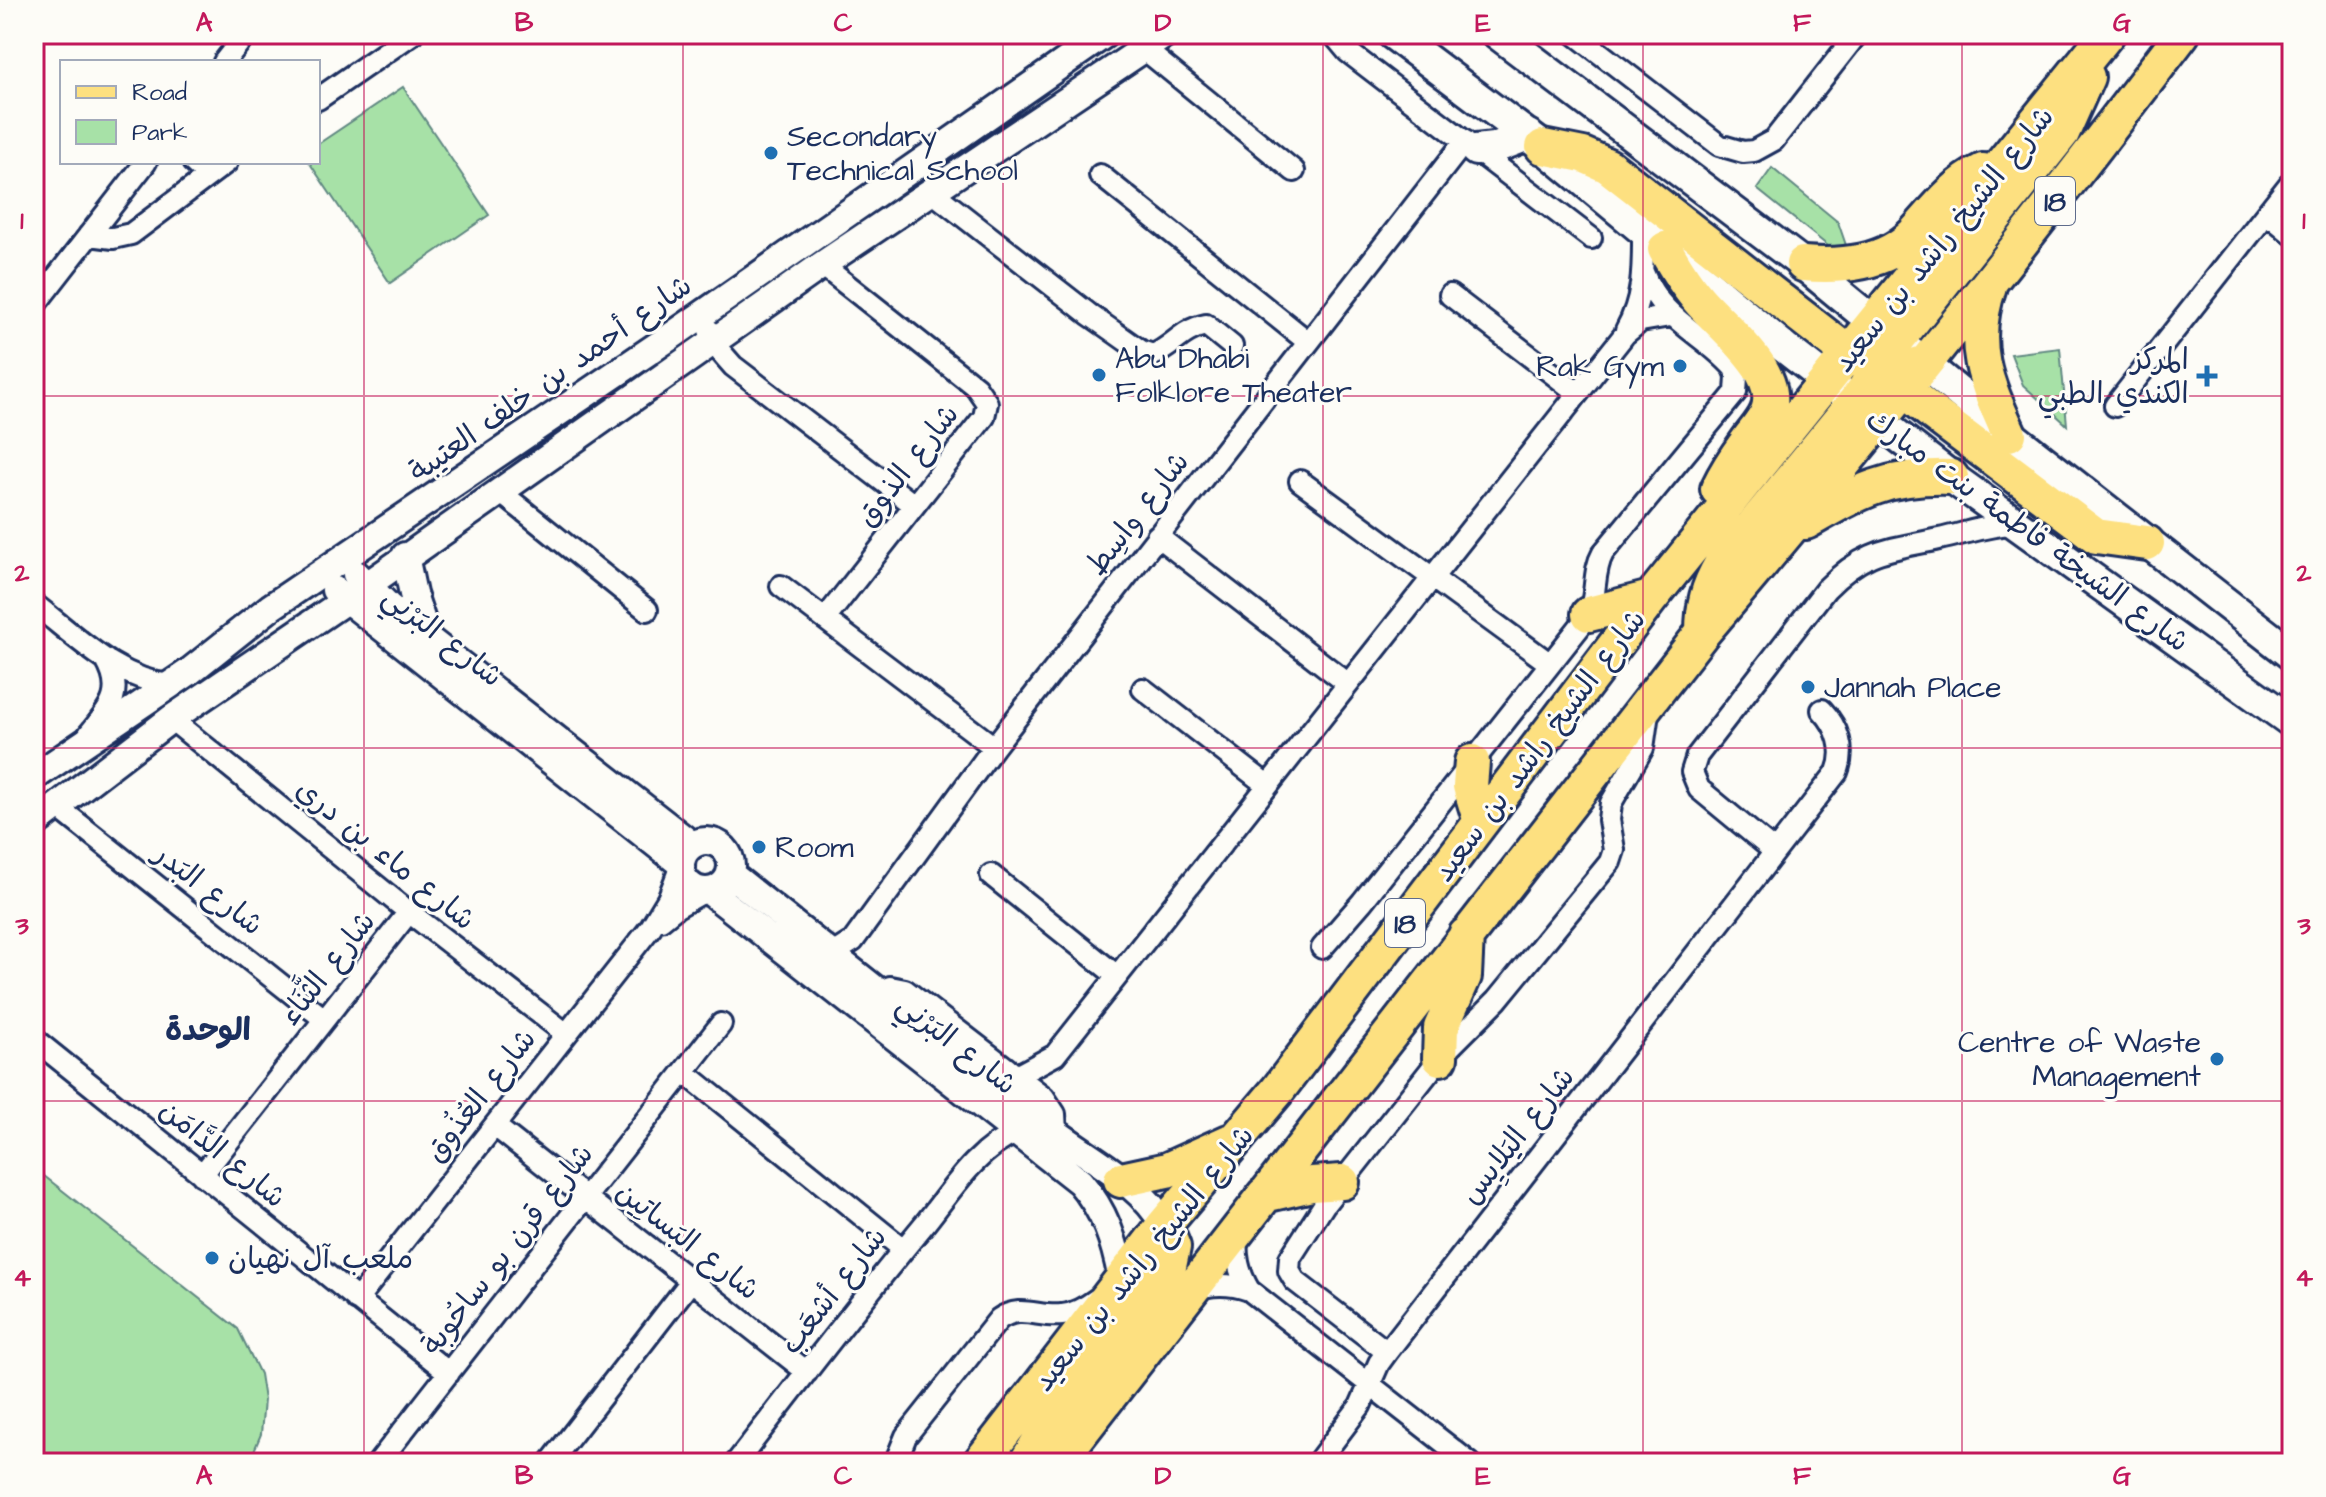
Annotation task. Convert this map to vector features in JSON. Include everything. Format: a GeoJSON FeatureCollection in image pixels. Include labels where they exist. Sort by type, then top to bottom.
{"type":"FeatureCollection","features":[{"type":"Feature","properties":{"kind":"main road","name":"شارع الشيخة فاطمة بنت مبارك"},"geometry":{"type":"LineString","coordinates":[[1393,34],[1535,141],[1650,251],[1876,371],[2009,434],[2292,655]]}},
{"type":"Feature","properties":{"kind":"main road","name":"شارع الشيخة فاطمة بنت مبارك"},"geometry":{"type":"LineString","coordinates":[[1498,34],[1803,264],[1951,477],[2292,722]]}},
{"type":"Feature","properties":{"kind":"main road","name":"شارع الشيخ راشد بن سعيد"},"geometry":{"type":"LineString","coordinates":[[980,1463],[1164,1225],[1240,1137],[1701,536],[1876,371],[1992,277],[2065,189],[2182,34]]}},
{"type":"Feature","properties":{"kind":"main road"},"geometry":{"type":"LineString","coordinates":[[1703,632],[1703,607],[1710,582],[1721,565],[2062,133],[2100,43]]}},
{"type":"Feature","properties":{"kind":"main road","name":"شارع الشيخ راشد بن سعيد"},"geometry":{"type":"LineString","coordinates":[[1057,1463],[1703,632],[1788,532],[1876,371],[2005,162],[2100,43]]}},
{"type":"Feature","properties":{"kind":"main road"},"geometry":{"type":"LineString","coordinates":[[1470,145],[1494,148],[1535,141],[1608,166],[2096,536],[2147,543]]}},
{"type":"Feature","properties":{"kind":"main road"},"geometry":{"type":"LineString","coordinates":[[1803,264],[1851,265],[1886,253],[1912,236],[1959,186],[2005,162]]}},
{"type":"Feature","properties":{"kind":"main road"},"geometry":{"type":"LineString","coordinates":[[1650,251],[1753,357],[1764,375],[1770,394],[1768,411],[1722,480],[1701,536]]}},
{"type":"Feature","properties":{"kind":"main road"},"geometry":{"type":"LineString","coordinates":[[1992,277],[1980,313],[1979,341],[1988,388],[2009,434]]}},
{"type":"Feature","properties":{"kind":"main road"},"geometry":{"type":"LineString","coordinates":[[1788,532],[1849,497],[1887,482],[1918,476],[1951,477]]}},
{"type":"Feature","properties":{"kind":"main road"},"geometry":{"type":"LineString","coordinates":[[1589,614],[1651,598]]}},
{"type":"Feature","properties":{"kind":"main road"},"geometry":{"type":"LineString","coordinates":[[1472,762],[1470,786],[1481,822]]}},
{"type":"Feature","properties":{"kind":"main road"},"geometry":{"type":"LineString","coordinates":[[1440,1058],[1441,1028],[1464,976],[1466,935]]}},
{"type":"Feature","properties":{"kind":"main road"},"geometry":{"type":"LineString","coordinates":[[1121,1180],[1152,1175],[1182,1165],[1240,1137]]}},
{"type":"Feature","properties":{"kind":"main road"},"geometry":{"type":"LineString","coordinates":[[1264,1195],[1312,1184],[1342,1182]]}},
{"type":"Feature","properties":{"kind":"main road"},"geometry":{"type":"LineString","coordinates":[[1026,1463],[1049,1425],[1168,1271],[1173,1247],[1164,1225]]}},
{"type":"Feature","properties":{"kind":"street"},"geometry":{"type":"LineString","coordinates":[[226,60],[246,34]]}},
{"type":"Feature","properties":{"kind":"street"},"geometry":{"type":"LineString","coordinates":[[320,98],[412,34]]}},
{"type":"Feature","properties":{"kind":"street","name":"شارع أحمد بن خلف العتيبة"},"geometry":{"type":"LineString","coordinates":[[34,777],[170,685],[271,607],[344,560],[1105,34]]}},
{"type":"Feature","properties":{"kind":"street"},"geometry":{"type":"LineString","coordinates":[[34,824],[171,719],[931,191],[1138,42],[1166,34]]}},
{"type":"Feature","properties":{"kind":"street"},"geometry":{"type":"LineString","coordinates":[[1333,34],[1342,47],[1591,238]]}},
{"type":"Feature","properties":{"kind":"street"},"geometry":{"type":"LineString","coordinates":[[1575,34],[1719,145],[1743,152],[1754,151],[1774,140],[1857,34]]}},
{"type":"Feature","properties":{"kind":"street"},"geometry":{"type":"LineString","coordinates":[[1138,42],[1294,171]]}},
{"type":"Feature","properties":{"kind":"street","name":"شارع واسِط"},"geometry":{"type":"LineString","coordinates":[[823,948],[853,941],[994,747],[1307,341],[1470,145]]}},
{"type":"Feature","properties":{"kind":"street"},"geometry":{"type":"LineString","coordinates":[[34,306],[144,164]]}},
{"type":"Feature","properties":{"kind":"street"},"geometry":{"type":"LineString","coordinates":[[89,235],[113,238],[131,234],[200,169]]}},
{"type":"Feature","properties":{"kind":"street"},"geometry":{"type":"LineString","coordinates":[[1100,175],[1307,341]]}},
{"type":"Feature","properties":{"kind":"street"},"geometry":{"type":"LineString","coordinates":[[2115,406],[2292,181]]}},
{"type":"Feature","properties":{"kind":"street"},"geometry":{"type":"LineString","coordinates":[[931,191],[1141,351],[1153,355],[1165,350],[1185,331],[1206,325],[1232,346]]}},
{"type":"Feature","properties":{"kind":"street"},"geometry":{"type":"LineString","coordinates":[[2267,213],[2292,234]]}},
{"type":"Feature","properties":{"kind":"street"},"geometry":{"type":"LineString","coordinates":[[1322,948],[1589,614],[1594,600],[1596,568],[1603,553],[1736,392],[1734,368],[1670,316],[1653,294],[1650,251]]}},
{"type":"Feature","properties":{"kind":"street"},"geometry":{"type":"LineString","coordinates":[[1625,334],[1639,301],[1650,251]]}},
{"type":"Feature","properties":{"kind":"street","name":"شارع الذوق"},"geometry":{"type":"LineString","coordinates":[[822,265],[976,387],[987,403],[984,417],[825,619]]}},
{"type":"Feature","properties":{"kind":"street"},"geometry":{"type":"LineString","coordinates":[[1450,295],[1578,393]]}},
{"type":"Feature","properties":{"kind":"street"},"geometry":{"type":"LineString","coordinates":[[702,313],[719,350],[733,366],[914,505]]}},
{"type":"Feature","properties":{"kind":"street"},"geometry":{"type":"LineString","coordinates":[[1044,1097],[1055,1055],[1625,334],[1641,321],[1670,316]]}},
{"type":"Feature","properties":{"kind":"street"},"geometry":{"type":"LineString","coordinates":[[1300,481],[1549,663]]}},
{"type":"Feature","properties":{"kind":"street"},"geometry":{"type":"LineString","coordinates":[[499,491],[647,610]]}},
{"type":"Feature","properties":{"kind":"street"},"geometry":{"type":"LineString","coordinates":[[1774,851],[1699,789],[1692,772],[1697,756],[1826,589],[1851,566],[1896,546],[1937,540],[1987,526],[2013,524]]}},
{"type":"Feature","properties":{"kind":"street"},"geometry":{"type":"LineString","coordinates":[[1157,536],[1347,683]]}},
{"type":"Feature","properties":{"kind":"street"},"geometry":{"type":"LineString","coordinates":[[405,556],[413,594],[428,639]]}},
{"type":"Feature","properties":{"kind":"street","name":"شارع البَرْنِي"},"geometry":{"type":"LineString","coordinates":[[344,560],[356,593],[684,859]]}},
{"type":"Feature","properties":{"kind":"street","name":"شارع البَرْنِي"},"geometry":{"type":"LineString","coordinates":[[320,576],[356,593],[428,639],[684,859]]}},
{"type":"Feature","properties":{"kind":"street"},"geometry":{"type":"LineString","coordinates":[[781,586],[994,747]]}},
{"type":"Feature","properties":{"kind":"street"},"geometry":{"type":"LineString","coordinates":[[34,604],[106,660],[145,681],[170,685]]}},
{"type":"Feature","properties":{"kind":"street"},"geometry":{"type":"LineString","coordinates":[[83,742],[113,701],[115,680],[106,660]]}},
{"type":"Feature","properties":{"kind":"street"},"geometry":{"type":"LineString","coordinates":[[1143,689],[1267,785]]}},
{"type":"Feature","properties":{"kind":"street"},"geometry":{"type":"LineString","coordinates":[[1387,1352],[1295,1281],[1289,1271],[1293,1253],[1342,1182],[1440,1058],[1497,1000],[1610,862],[1614,850],[1609,820],[1611,803],[1643,748],[1649,702]]}},
{"type":"Feature","properties":{"kind":"street","name":"شارع اليَلايِس"},"geometry":{"type":"LineString","coordinates":[[1317,1463],[1352,1419],[1387,1352],[1828,782],[1832,760],[1840,746],[1835,727],[1822,710]]}},
{"type":"Feature","properties":{"kind":"street","name":"شارع ماء بن دري"},"geometry":{"type":"LineString","coordinates":[[171,719],[409,912],[565,1033]]}},
{"type":"Feature","properties":{"kind":"street","name":"شارع البَدر"},"geometry":{"type":"LineString","coordinates":[[55,805],[324,1019]]}},
{"type":"Feature","properties":{"kind":"street"},"geometry":{"type":"LineString","coordinates":[[703,840],[719,844],[729,856],[730,874],[722,885],[707,891],[689,885],[684,859],[703,840]]}},
{"type":"Feature","properties":{"kind":"street","name":"شارع العُذُوق"},"geometry":{"type":"LineString","coordinates":[[357,1300],[651,927],[668,899],[684,859]]}},
{"type":"Feature","properties":{"kind":"street","name":"شارع البَرْنِي"},"geometry":{"type":"LineString","coordinates":[[730,874],[1121,1180],[1152,1206],[1164,1225]]}},
{"type":"Feature","properties":{"kind":"street"},"geometry":{"type":"LineString","coordinates":[[991,875],[1117,976]]}},
{"type":"Feature","properties":{"kind":"street","name":"شارع البَرْنِي"},"geometry":{"type":"LineString","coordinates":[[707,891],[1080,1182],[1102,1211],[1109,1228],[1120,1283]]}},
{"type":"Feature","properties":{"kind":"street","name":"شارع العُذُوق"},"geometry":{"type":"LineString","coordinates":[[651,927],[677,907],[707,891]]}},
{"type":"Feature","properties":{"kind":"street","name":"شارع الثَّنَاء"},"geometry":{"type":"LineString","coordinates":[[202,1175],[409,912]]}},
{"type":"Feature","properties":{"kind":"street"},"geometry":{"type":"LineString","coordinates":[[752,926],[776,933],[812,960],[823,948]]}},
{"type":"Feature","properties":{"kind":"street"},"geometry":{"type":"LineString","coordinates":[[880,991],[897,987],[911,994],[1044,1097],[1055,1114],[1056,1132]]}},
{"type":"Feature","properties":{"kind":"street","name":"شارع قرن بو ساحُوبة"},"geometry":{"type":"LineString","coordinates":[[378,1463],[721,1024]]}},
{"type":"Feature","properties":{"kind":"street","name":"شارع الدَّامَن"},"geometry":{"type":"LineString","coordinates":[[34,1039],[449,1373]]}},
{"type":"Feature","properties":{"kind":"street"},"geometry":{"type":"LineString","coordinates":[[1016,1076],[1055,1055]]}},
{"type":"Feature","properties":{"kind":"street"},"geometry":{"type":"LineString","coordinates":[[684,1072],[903,1249]]}},
{"type":"Feature","properties":{"kind":"street","name":"شارع أشعَب"},"geometry":{"type":"LineString","coordinates":[[981,1156],[995,1113]]}},
{"type":"Feature","properties":{"kind":"street","name":"شارع البَساتِين"},"geometry":{"type":"LineString","coordinates":[[495,1126],[807,1372]]}},
{"type":"Feature","properties":{"kind":"street","name":"شارع أشعَب"},"geometry":{"type":"LineString","coordinates":[[736,1463],[903,1249],[981,1156],[997,1142],[1016,1133]]}},
{"type":"Feature","properties":{"kind":"street"},"geometry":{"type":"LineString","coordinates":[[1237,1229],[1235,1253],[1239,1273],[1249,1290]]}},
{"type":"Feature","properties":{"kind":"street"},"geometry":{"type":"LineString","coordinates":[[550,1463],[691,1281]]}},
{"type":"Feature","properties":{"kind":"street"},"geometry":{"type":"LineString","coordinates":[[895,1463],[906,1436],[999,1319],[1018,1310],[1050,1315],[1074,1313],[1120,1283]]}},
{"type":"Feature","properties":{"kind":"street"},"geometry":{"type":"LineString","coordinates":[[1190,1291],[1208,1285],[1232,1284],[1249,1290],[1464,1461]]}},
{"type":"Feature","properties":{"kind":"green space"},"geometry":{"type":"Polygon","coordinates":[[[403,87],[489,215],[390,283],[310,164],[320,164],[320,143],[403,87]]]}},
{"type":"Feature","properties":{"kind":"green space"},"geometry":{"type":"Polygon","coordinates":[[[1772,168],[1838,222],[1848,251],[1838,254],[1757,189],[1772,168]]]}},
{"type":"Feature","properties":{"kind":"green space"},"geometry":{"type":"Polygon","coordinates":[[[2060,348],[2067,425],[2023,385],[2011,354],[2060,348]]]}},
{"type":"Feature","properties":{"kind":"green space"},"geometry":{"type":"Polygon","coordinates":[[[34,1168],[238,1329],[260,1374],[264,1400],[261,1434],[249,1463],[34,1463],[34,1168]]]}},
{"type":"Feature","properties":{"kind":"place","name":"Secondary Technical School"},"geometry":{"type":"Point","coordinates":[771,153]}},
{"type":"Feature","properties":{"kind":"place","name":"Rak Gym"},"geometry":{"type":"Point","coordinates":[1680,366]}},
{"type":"Feature","properties":{"kind":"place","name":"Abu Dhabi Folklore Theater"},"geometry":{"type":"Point","coordinates":[1099,375]}},
{"type":"Feature","properties":{"kind":"place","name":"المركز الكندي الطبي"},"geometry":{"type":"Point","coordinates":[2207,376]}},
{"type":"Feature","properties":{"kind":"place","name":"Jannah Place"},"geometry":{"type":"Point","coordinates":[1808,687]}},
{"type":"Feature","properties":{"kind":"place","name":"Room"},"geometry":{"type":"Point","coordinates":[759,847]}},
{"type":"Feature","properties":{"kind":"place","name":"Centre of Waste Management"},"geometry":{"type":"Point","coordinates":[2217,1059]}},
{"type":"Feature","properties":{"kind":"place","name":"ملعب آل نهيان"},"geometry":{"type":"Point","coordinates":[212,1258]}},
{"type":"Feature","properties":{"kind":"district","name":"الوحدة"},"geometry":{"type":"Point","coordinates":[208,1029]}}]}
